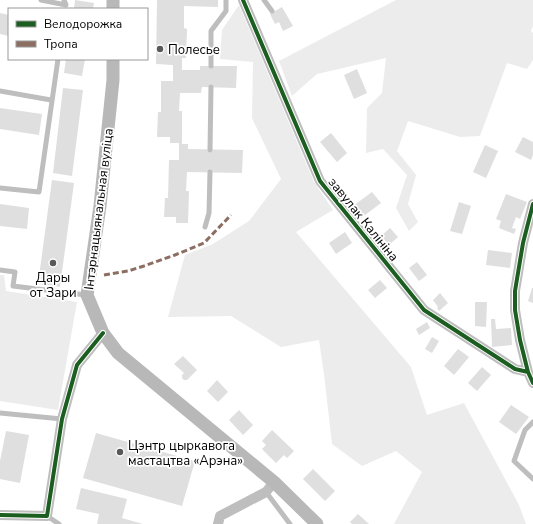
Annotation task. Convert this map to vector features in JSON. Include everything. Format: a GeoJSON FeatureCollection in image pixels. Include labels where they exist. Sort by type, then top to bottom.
{"type":"FeatureCollection","features":[{"type":"Feature","properties":{"kind":"main road","name":"Інтэрнацыянальная вуліца"},"geometry":{"type":"LineString","coordinates":[[113,60],[113,80],[100,206],[87,295],[104,333],[118,353],[270,487],[317,524]]}},
{"type":"Feature","properties":{"kind":"street","name":"завулак Калініна"},"geometry":{"type":"LineString","coordinates":[[243,0],[320,181],[424,310],[515,369],[528,372]]}},
{"type":"Feature","properties":{"kind":"street"},"geometry":{"type":"LineString","coordinates":[[533,204],[523,243],[515,291],[515,310],[528,372],[533,383]]}},
{"type":"Feature","properties":{"kind":"street"},"geometry":{"type":"LineString","coordinates":[[0,515],[47,516],[62,419],[77,365],[104,333]]}},
{"type":"Feature","properties":{"kind":"street"},"geometry":{"type":"LineString","coordinates":[[218,524],[220,516],[270,487]]}},
{"type":"Feature","properties":{"kind":"lane"},"geometry":{"type":"LineString","coordinates":[[41,0],[65,5]]}},
{"type":"Feature","properties":{"kind":"lane"},"geometry":{"type":"LineString","coordinates":[[211,66],[211,31],[226,11],[226,0]]}},
{"type":"Feature","properties":{"kind":"lane"},"geometry":{"type":"LineString","coordinates":[[264,0],[272,11]]}},
{"type":"Feature","properties":{"kind":"lane"},"geometry":{"type":"LineString","coordinates":[[0,188],[39,192],[58,60]]}},
{"type":"Feature","properties":{"kind":"lane"},"geometry":{"type":"LineString","coordinates":[[210,150],[211,87]]}},
{"type":"Feature","properties":{"kind":"lane"},"geometry":{"type":"LineString","coordinates":[[0,91],[51,100]]}},
{"type":"Feature","properties":{"kind":"lane"},"geometry":{"type":"LineString","coordinates":[[205,228],[209,213],[210,172]]}},
{"type":"Feature","properties":{"kind":"lane"},"geometry":{"type":"LineString","coordinates":[[0,270],[15,272],[13,286],[87,295]]}},
{"type":"Feature","properties":{"kind":"lane"},"geometry":{"type":"LineString","coordinates":[[0,413],[62,419]]}},
{"type":"Feature","properties":{"kind":"lane"},"geometry":{"type":"LineString","coordinates":[[533,422],[526,430],[514,461],[533,479]]}},
{"type":"Feature","properties":{"kind":"lane"},"geometry":{"type":"LineString","coordinates":[[270,487],[290,524]]}},
{"type":"Feature","properties":{"kind":"lane"},"geometry":{"type":"LineString","coordinates":[[47,516],[59,524]]}},
{"type":"Feature","properties":{"kind":"shaded area"},"geometry":{"type":"Polygon","coordinates":[[[396,0],[533,0],[533,26],[531,31],[533,33],[533,60],[527,69],[507,63],[480,136],[460,137],[408,121],[397,151],[416,175],[408,204],[418,222],[409,231],[396,208],[407,175],[383,149],[366,153],[367,108],[382,93],[386,58],[317,74],[292,96],[279,61],[396,0]]]}},
{"type":"Feature","properties":{"kind":"shaded area"},"geometry":{"type":"Polygon","coordinates":[[[239,5],[314,182],[333,210],[296,232],[411,367],[427,415],[464,403],[519,505],[526,524],[394,524],[422,472],[396,451],[362,466],[332,444],[319,340],[281,347],[231,316],[168,317],[185,255],[213,244],[249,221],[281,179],[252,118],[253,62],[220,59],[222,30],[239,5]]]}},
{"type":"Feature","properties":{"kind":"shaded area"},"geometry":{"type":"Polygon","coordinates":[[[0,275],[4,275],[6,291],[77,302],[58,410],[0,401],[0,275]]]}},
{"type":"Feature","properties":{"kind":"building"},"geometry":{"type":"Polygon","coordinates":[[[75,0],[94,3],[93,8],[74,8],[75,0]]]}},
{"type":"Feature","properties":{"kind":"building"},"geometry":{"type":"Polygon","coordinates":[[[157,0],[218,0],[218,7],[184,6],[184,28],[187,29],[186,58],[182,58],[182,70],[200,70],[200,66],[237,66],[236,88],[202,87],[201,93],[180,93],[179,111],[182,111],[182,144],[188,144],[188,149],[243,150],[242,173],[187,172],[186,191],[189,191],[188,223],[176,223],[176,217],[164,217],[165,198],[168,198],[169,160],[179,160],[179,143],[170,143],[170,137],[157,137],[158,112],[161,112],[161,81],[173,81],[173,65],[156,64],[157,0]]]}},
{"type":"Feature","properties":{"kind":"building"},"geometry":{"type":"Polygon","coordinates":[[[282,7],[293,26],[283,31],[279,22],[275,24],[270,14],[282,7]]]}},
{"type":"Feature","properties":{"kind":"building"},"geometry":{"type":"Polygon","coordinates":[[[0,13],[8,15],[8,36],[0,34],[0,13]]]}},
{"type":"Feature","properties":{"kind":"building"},"geometry":{"type":"Polygon","coordinates":[[[66,60],[85,60],[82,76],[64,73],[66,60]]]}},
{"type":"Feature","properties":{"kind":"building"},"geometry":{"type":"Polygon","coordinates":[[[357,69],[367,93],[354,99],[344,75],[357,69]]]}},
{"type":"Feature","properties":{"kind":"building"},"geometry":{"type":"Polygon","coordinates":[[[63,88],[83,90],[72,176],[53,173],[63,88]]]}},
{"type":"Feature","properties":{"kind":"building"},"geometry":{"type":"Polygon","coordinates":[[[0,108],[42,114],[39,135],[0,129],[0,108]]]}},
{"type":"Feature","properties":{"kind":"building"},"geometry":{"type":"Polygon","coordinates":[[[331,133],[347,153],[337,162],[320,142],[331,133]]]}},
{"type":"Feature","properties":{"kind":"building"},"geometry":{"type":"Polygon","coordinates":[[[523,137],[533,142],[533,155],[531,160],[515,152],[523,137]]]}},
{"type":"Feature","properties":{"kind":"building"},"geometry":{"type":"Polygon","coordinates":[[[485,145],[498,151],[486,178],[473,172],[485,145]]]}},
{"type":"Feature","properties":{"kind":"building"},"geometry":{"type":"Polygon","coordinates":[[[52,180],[74,183],[60,287],[38,284],[52,180]]]}},
{"type":"Feature","properties":{"kind":"building"},"geometry":{"type":"Polygon","coordinates":[[[372,192],[381,203],[361,218],[353,206],[372,192]]]}},
{"type":"Feature","properties":{"kind":"building"},"geometry":{"type":"Polygon","coordinates":[[[506,194],[527,202],[520,219],[516,217],[512,228],[516,229],[514,234],[499,228],[501,221],[496,219],[506,194]]]}},
{"type":"Feature","properties":{"kind":"building"},"geometry":{"type":"Polygon","coordinates":[[[459,202],[471,206],[462,234],[450,231],[459,202]]]}},
{"type":"Feature","properties":{"kind":"building"},"geometry":{"type":"Polygon","coordinates":[[[0,204],[29,208],[27,229],[0,226],[0,204]]]}},
{"type":"Feature","properties":{"kind":"building"},"geometry":{"type":"Polygon","coordinates":[[[390,228],[398,237],[389,245],[381,236],[390,228]]]}},
{"type":"Feature","properties":{"kind":"building"},"geometry":{"type":"Polygon","coordinates":[[[345,232],[352,243],[336,254],[329,243],[345,232]]]}},
{"type":"Feature","properties":{"kind":"building"},"geometry":{"type":"Polygon","coordinates":[[[488,250],[512,253],[510,268],[486,265],[488,250]]]}},
{"type":"Feature","properties":{"kind":"building"},"geometry":{"type":"Polygon","coordinates":[[[417,262],[427,275],[419,281],[409,268],[417,262]]]}},
{"type":"Feature","properties":{"kind":"building"},"geometry":{"type":"Polygon","coordinates":[[[380,280],[387,288],[375,298],[368,290],[380,280]]]}},
{"type":"Feature","properties":{"kind":"building"},"geometry":{"type":"Polygon","coordinates":[[[533,288],[533,303],[528,301],[533,288]]]}},
{"type":"Feature","properties":{"kind":"building"},"geometry":{"type":"Polygon","coordinates":[[[440,293],[448,303],[439,311],[433,300],[440,293]]]}},
{"type":"Feature","properties":{"kind":"building"},"geometry":{"type":"Polygon","coordinates":[[[475,302],[487,302],[486,327],[475,326],[475,302]]]}},
{"type":"Feature","properties":{"kind":"building"},"geometry":{"type":"Polygon","coordinates":[[[491,319],[495,319],[496,329],[511,328],[512,345],[492,347],[491,319]]]}},
{"type":"Feature","properties":{"kind":"building"},"geometry":{"type":"Polygon","coordinates":[[[427,322],[430,328],[419,335],[416,329],[427,322]]]}},
{"type":"Feature","properties":{"kind":"building"},"geometry":{"type":"Polygon","coordinates":[[[432,337],[439,341],[432,353],[425,349],[432,337]]]}},
{"type":"Feature","properties":{"kind":"building"},"geometry":{"type":"Polygon","coordinates":[[[458,349],[469,357],[454,375],[444,366],[458,349]]]}},
{"type":"Feature","properties":{"kind":"building"},"geometry":{"type":"Polygon","coordinates":[[[183,356],[197,370],[187,380],[182,378],[184,373],[174,364],[183,356]]]}},
{"type":"Feature","properties":{"kind":"building"},"geometry":{"type":"Polygon","coordinates":[[[482,367],[491,375],[477,391],[468,383],[482,367]]]}},
{"type":"Feature","properties":{"kind":"building"},"geometry":{"type":"Polygon","coordinates":[[[217,380],[228,392],[218,402],[207,391],[217,380]]]}},
{"type":"Feature","properties":{"kind":"building"},"geometry":{"type":"Polygon","coordinates":[[[511,405],[529,417],[516,434],[499,422],[511,405]]]}},
{"type":"Feature","properties":{"kind":"building"},"geometry":{"type":"Polygon","coordinates":[[[239,410],[253,425],[243,435],[229,420],[239,410]]]}},
{"type":"Feature","properties":{"kind":"building"},"geometry":{"type":"Polygon","coordinates":[[[272,430],[294,451],[287,458],[284,455],[276,463],[262,449],[266,445],[262,441],[272,430]]]}},
{"type":"Feature","properties":{"kind":"building"},"geometry":{"type":"Polygon","coordinates":[[[6,431],[29,435],[20,483],[0,479],[0,461],[6,431]]]}},
{"type":"Feature","properties":{"kind":"building"},"geometry":{"type":"Polygon","coordinates":[[[96,433],[195,461],[182,506],[83,478],[96,433]]]}},
{"type":"Feature","properties":{"kind":"building"},"geometry":{"type":"Polygon","coordinates":[[[313,469],[335,491],[325,501],[303,479],[313,469]]]}},
{"type":"Feature","properties":{"kind":"building"},"geometry":{"type":"Polygon","coordinates":[[[81,488],[127,499],[122,518],[143,524],[97,524],[99,514],[76,509],[81,488]]]}},
{"type":"Feature","properties":{"kind":"building"},"geometry":{"type":"Polygon","coordinates":[[[358,514],[369,524],[352,524],[350,522],[358,514]]]}},
{"type":"Feature","properties":{"kind":"marked path"},"geometry":{"type":"LineString","coordinates":[[104,275],[128,271],[144,266],[204,243],[231,215]]}},
{"type":"Feature","properties":{"kind":"cycle path"},"geometry":{"type":"LineString","coordinates":[[243,0],[320,181],[424,310],[515,369],[528,372]]}},
{"type":"Feature","properties":{"kind":"cycle path"},"geometry":{"type":"LineString","coordinates":[[533,204],[523,243],[515,291],[515,310],[520,340],[528,372],[533,383]]}},
{"type":"Feature","properties":{"kind":"cycle path"},"geometry":{"type":"LineString","coordinates":[[0,515],[47,516],[62,419],[77,365],[103,333]]}},
{"type":"Feature","properties":{"kind":"place","name":"Полесье"},"geometry":{"type":"Point","coordinates":[160,49]}},
{"type":"Feature","properties":{"kind":"place","name":"Дары от Зари"},"geometry":{"type":"Point","coordinates":[53,263]}},
{"type":"Feature","properties":{"kind":"place","name":"Цэнтр цыркавога мастацтва «Арэна»"},"geometry":{"type":"Point","coordinates":[120,452]}}]}
